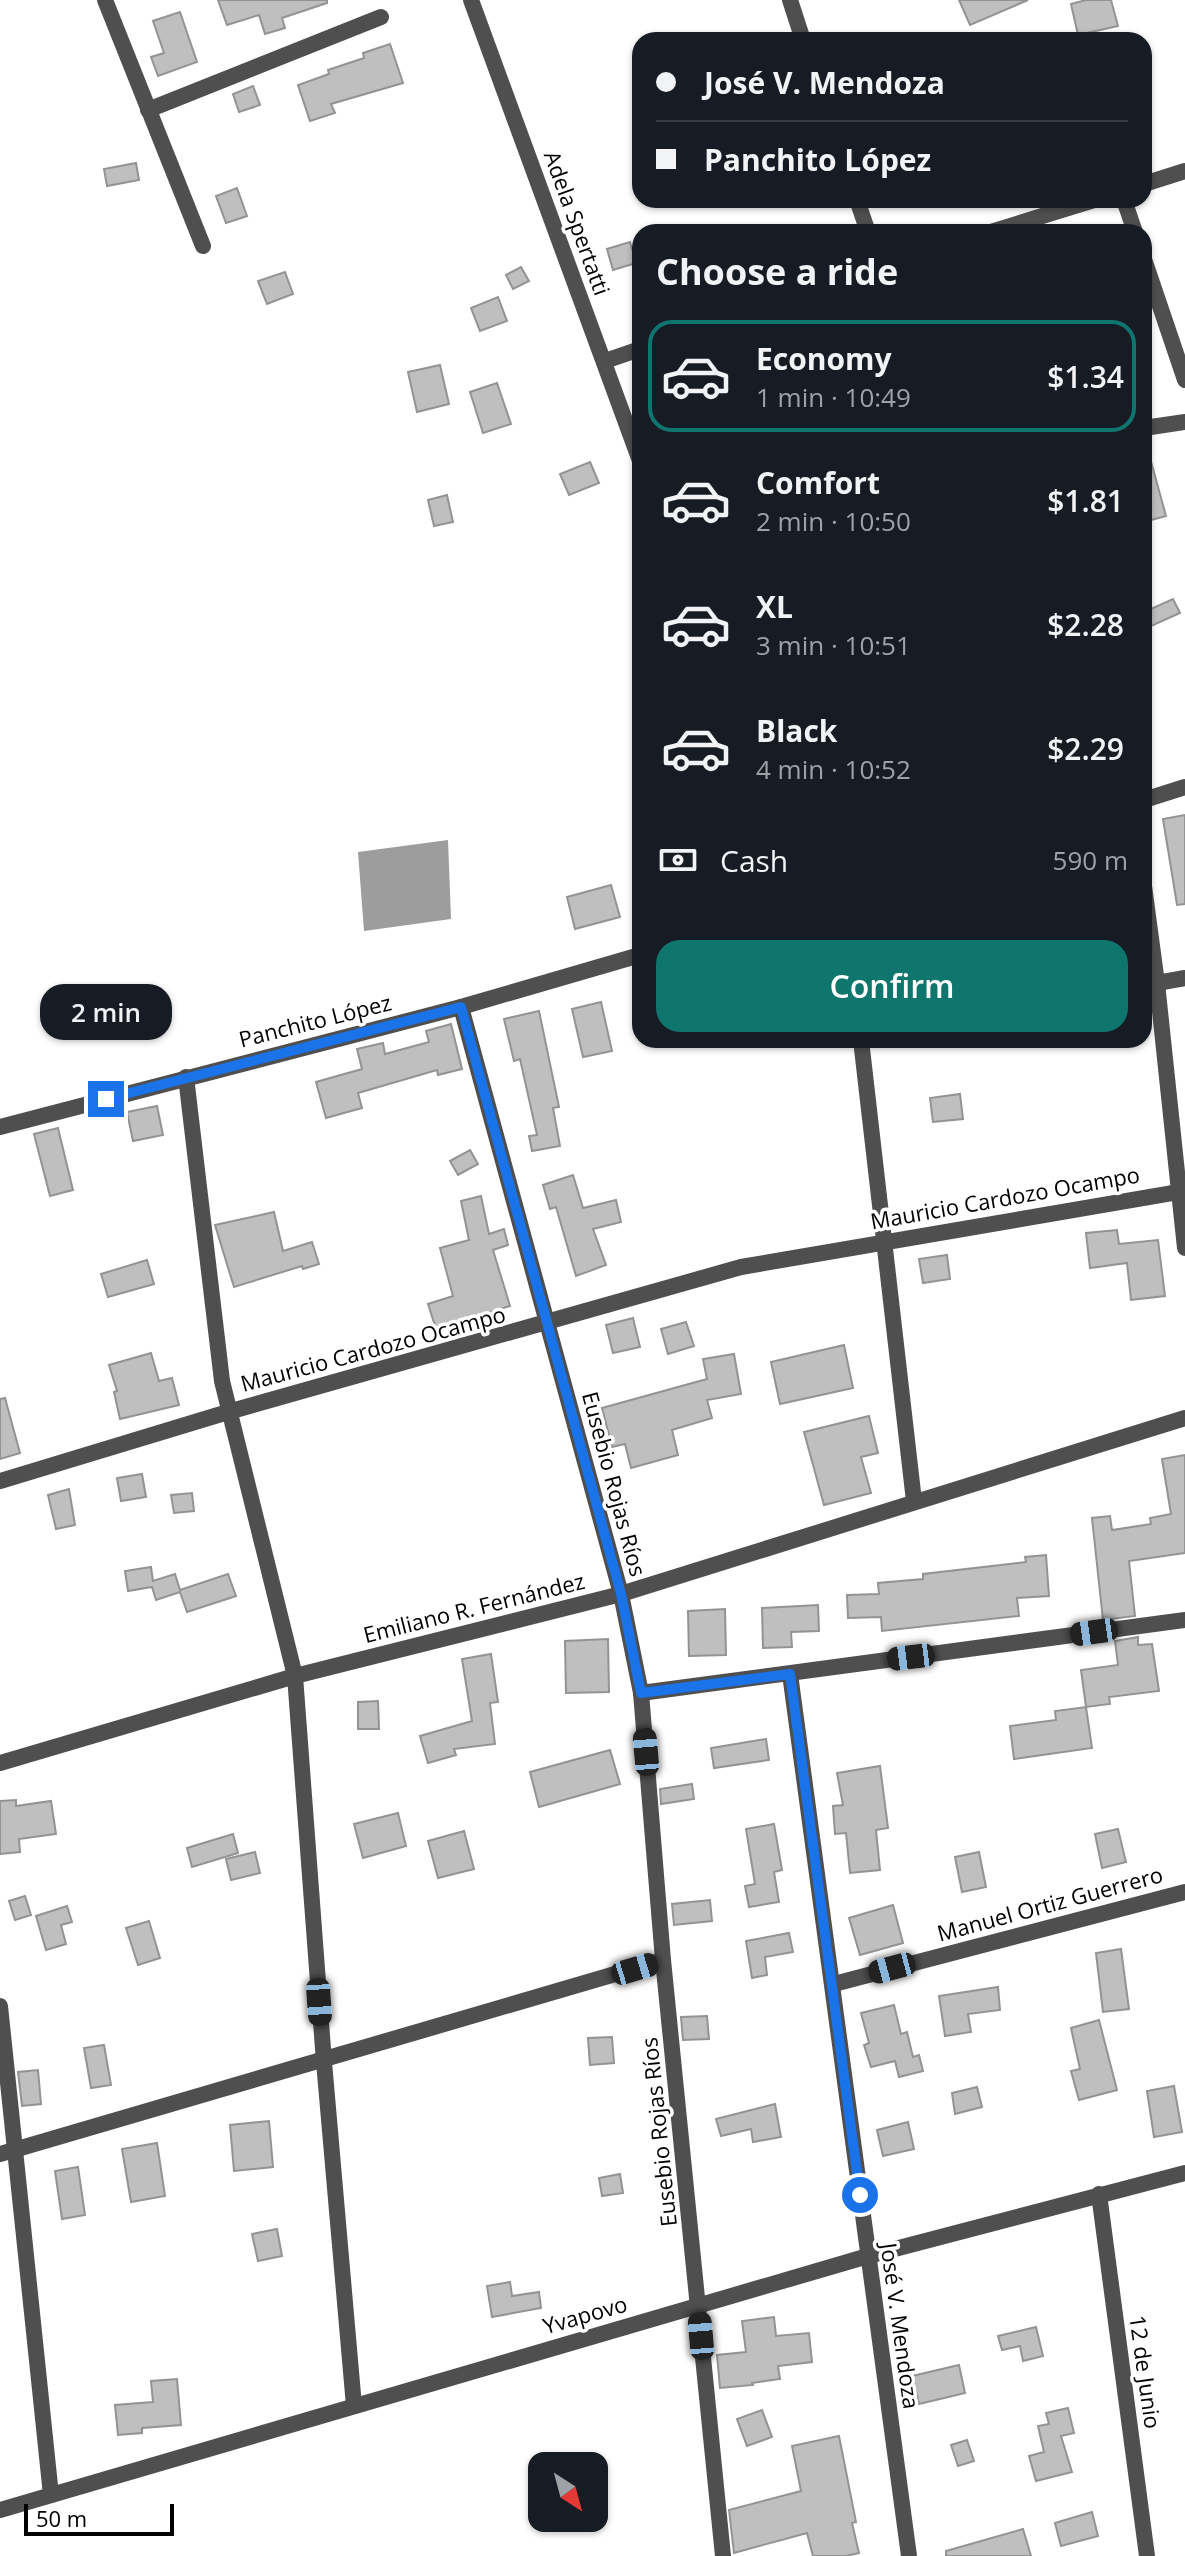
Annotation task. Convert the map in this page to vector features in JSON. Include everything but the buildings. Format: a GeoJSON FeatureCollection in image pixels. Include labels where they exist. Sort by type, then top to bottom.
{"type":"FeatureCollection","features":[{"type":"Feature","properties":{"kind":"street"},"geometry":{"type":"LineString","coordinates":[[105,0],[203,246]]}},
{"type":"Feature","properties":{"kind":"street","name":"Adela Spertatti"},"geometry":{"type":"LineString","coordinates":[[471,0],[632,438]]}},
{"type":"Feature","properties":{"kind":"street"},"geometry":{"type":"LineString","coordinates":[[790,0],[800,32]]}},
{"type":"Feature","properties":{"kind":"street"},"geometry":{"type":"LineString","coordinates":[[148,110],[381,17]]}},
{"type":"Feature","properties":{"kind":"street"},"geometry":{"type":"LineString","coordinates":[[1152,181],[1185,171]]}},
{"type":"Feature","properties":{"kind":"street"},"geometry":{"type":"LineString","coordinates":[[1017,224],[1068,208]]}},
{"type":"Feature","properties":{"kind":"street"},"geometry":{"type":"LineString","coordinates":[[1152,283],[1185,380]]}},
{"type":"Feature","properties":{"kind":"street"},"geometry":{"type":"LineString","coordinates":[[605,361],[632,352]]}},
{"type":"Feature","properties":{"kind":"street"},"geometry":{"type":"LineString","coordinates":[[1152,427],[1185,422]]}},
{"type":"Feature","properties":{"kind":"street"},"geometry":{"type":"LineString","coordinates":[[1152,797],[1185,787]]}},
{"type":"Feature","properties":{"kind":"street"},"geometry":{"type":"LineString","coordinates":[[1152,946],[1182,1191],[1185,1248]]}},
{"type":"Feature","properties":{"kind":"street","name":"Panchito López"},"geometry":{"type":"LineString","coordinates":[[0,1127],[461,1007],[632,957]]}},
{"type":"Feature","properties":{"kind":"street"},"geometry":{"type":"LineString","coordinates":[[1157,983],[1185,978]]}},
{"type":"Feature","properties":{"kind":"street","name":"Eusebio Rojas Ríos"},"geometry":{"type":"LineString","coordinates":[[461,1007],[621,1594],[641,1693],[663,1960],[723,2556]]}},
{"type":"Feature","properties":{"kind":"street"},"geometry":{"type":"LineString","coordinates":[[862,1048],[914,1501]]}},
{"type":"Feature","properties":{"kind":"street"},"geometry":{"type":"LineString","coordinates":[[186,1077],[228,1412],[295,1676],[354,2406]]}},
{"type":"Feature","properties":{"kind":"street","name":"Mauricio Cardozo Ocampo"},"geometry":{"type":"LineString","coordinates":[[0,1481],[228,1412],[741,1267],[1182,1191]]}},
{"type":"Feature","properties":{"kind":"street","name":"Emiliano R. Fernández"},"geometry":{"type":"LineString","coordinates":[[0,1763],[295,1676],[621,1594],[1185,1418]]}},
{"type":"Feature","properties":{"kind":"street"},"geometry":{"type":"LineString","coordinates":[[641,1693],[1185,1620]]}},
{"type":"Feature","properties":{"kind":"street","name":"José V. Mendoza"},"geometry":{"type":"LineString","coordinates":[[790,1674],[909,2556]]}},
{"type":"Feature","properties":{"kind":"street","name":"Manuel Ortiz Guerrero"},"geometry":{"type":"LineString","coordinates":[[834,1984],[1185,1892]]}},
{"type":"Feature","properties":{"kind":"street"},"geometry":{"type":"LineString","coordinates":[[8,2152],[324,2062],[663,1960]]}},
{"type":"Feature","properties":{"kind":"street"},"geometry":{"type":"LineString","coordinates":[[0,2006],[8,2152],[51,2495]]}},
{"type":"Feature","properties":{"kind":"street","name":"Yvapovo"},"geometry":{"type":"LineString","coordinates":[[0,2510],[868,2256],[1185,2173]]}},
{"type":"Feature","properties":{"kind":"street","name":"12 de Junio"},"geometry":{"type":"LineString","coordinates":[[1099,2194],[1147,2556]]}},
{"type":"Feature","properties":{"kind":"shaded area"},"geometry":{"type":"Polygon","coordinates":[[[448,840],[451,919],[364,931],[358,852],[448,840]]]}},
{"type":"Feature","properties":{"kind":"route"},"geometry":{"type":"LineString","coordinates":[[106,1099],[461,1007],[621,1594],[641,1693],[790,1674],[860,2195]]}}]}
